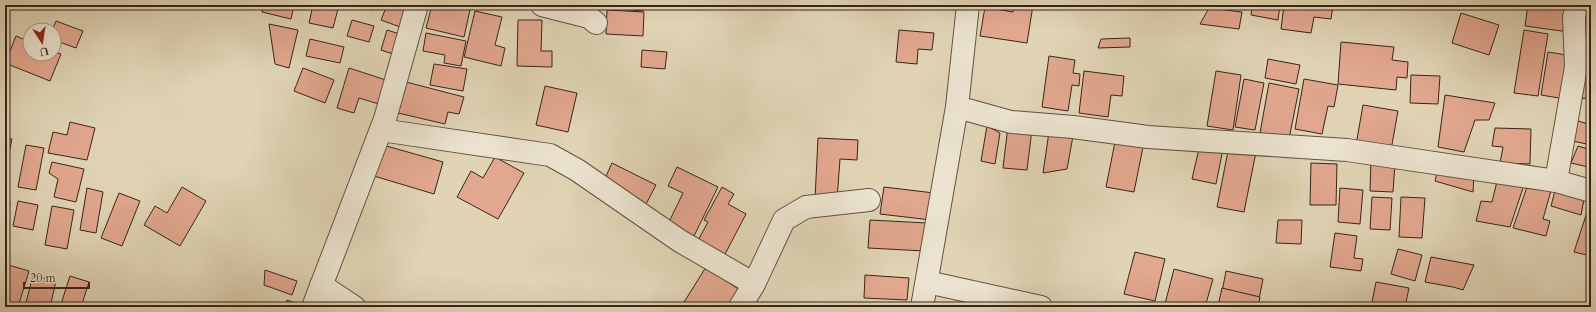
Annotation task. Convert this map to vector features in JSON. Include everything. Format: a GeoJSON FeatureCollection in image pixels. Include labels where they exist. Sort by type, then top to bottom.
{"type":"FeatureCollection","features":[{"type":"Feature","properties":{"kind":"street"},"geometry":{"type":"LineString","coordinates":[[312,307],[381,130],[417,5]]}},
{"type":"Feature","properties":{"kind":"street"},"geometry":{"type":"LineString","coordinates":[[542,5],[594,15]]}},
{"type":"Feature","properties":{"kind":"street"},"geometry":{"type":"LineString","coordinates":[[922,307],[927,282],[929,257],[944,186],[957,106],[968,5]]}},
{"type":"Feature","properties":{"kind":"street"},"geometry":{"type":"LineString","coordinates":[[1556,181],[1576,67],[1574,31],[1577,5]]}},
{"type":"Feature","properties":{"kind":"street"},"geometry":{"type":"LineString","coordinates":[[957,106],[1011,122],[1073,127],[1148,137],[1347,150],[1556,181],[1591,191]]}},
{"type":"Feature","properties":{"kind":"street"},"geometry":{"type":"LineString","coordinates":[[381,130],[550,155],[576,170],[680,241],[754,284]]}},
{"type":"Feature","properties":{"kind":"street"},"geometry":{"type":"LineString","coordinates":[[740,307],[754,284],[784,220],[806,207],[869,200]]}},
{"type":"Feature","properties":{"kind":"street"},"geometry":{"type":"LineString","coordinates":[[927,282],[1041,307]]}},
{"type":"Feature","properties":{"kind":"street"},"geometry":{"type":"LineString","coordinates":[[321,285],[354,307]]}},
{"type":"Feature","properties":{"kind":"building"},"geometry":{"type":"Polygon","coordinates":[[[264,5],[294,5],[291,19],[262,12],[264,5]]]}},
{"type":"Feature","properties":{"kind":"building"},"geometry":{"type":"Polygon","coordinates":[[[313,5],[339,5],[333,28],[309,23],[313,5]]]}},
{"type":"Feature","properties":{"kind":"building"},"geometry":{"type":"Polygon","coordinates":[[[351,5],[375,5],[372,10],[350,7],[351,5]]]}},
{"type":"Feature","properties":{"kind":"building"},"geometry":{"type":"Polygon","coordinates":[[[387,5],[412,5],[403,28],[381,20],[387,5]]]}},
{"type":"Feature","properties":{"kind":"building"},"geometry":{"type":"Polygon","coordinates":[[[432,5],[449,5],[470,10],[464,37],[426,28],[432,5]]]}},
{"type":"Feature","properties":{"kind":"building"},"geometry":{"type":"Polygon","coordinates":[[[605,5],[643,5],[643,11],[605,8],[605,5]]]}},
{"type":"Feature","properties":{"kind":"building"},"geometry":{"type":"Polygon","coordinates":[[[1014,5],[1033,5],[1027,43],[980,36],[985,7],[1013,12],[1014,5]]]}},
{"type":"Feature","properties":{"kind":"building"},"geometry":{"type":"Polygon","coordinates":[[[1252,5],[1280,5],[1278,20],[1251,15],[1252,5]]]}},
{"type":"Feature","properties":{"kind":"building"},"geometry":{"type":"Polygon","coordinates":[[[1284,5],[1333,5],[1331,19],[1314,17],[1311,33],[1281,29],[1284,5]]]}},
{"type":"Feature","properties":{"kind":"building"},"geometry":{"type":"Polygon","coordinates":[[[1528,5],[1574,5],[1569,32],[1525,26],[1528,5]]]}},
{"type":"Feature","properties":{"kind":"building"},"geometry":{"type":"Polygon","coordinates":[[[1209,8],[1242,12],[1239,29],[1200,24],[1209,8]]]}},
{"type":"Feature","properties":{"kind":"building"},"geometry":{"type":"Polygon","coordinates":[[[607,10],[644,12],[643,36],[606,34],[607,10]]]}},
{"type":"Feature","properties":{"kind":"building"},"geometry":{"type":"Polygon","coordinates":[[[475,11],[502,17],[495,45],[505,48],[501,66],[464,57],[475,11]]]}},
{"type":"Feature","properties":{"kind":"building"},"geometry":{"type":"Polygon","coordinates":[[[1461,13],[1499,25],[1489,55],[1452,43],[1461,13]]]}},
{"type":"Feature","properties":{"kind":"building"},"geometry":{"type":"Polygon","coordinates":[[[352,20],[374,26],[369,42],[347,36],[352,20]]]}},
{"type":"Feature","properties":{"kind":"building"},"geometry":{"type":"Polygon","coordinates":[[[518,20],[542,20],[541,51],[552,51],[552,67],[517,66],[518,20]]]}},
{"type":"Feature","properties":{"kind":"building"},"geometry":{"type":"Polygon","coordinates":[[[62,23],[83,31],[76,48],[62,43],[62,23]]]}},
{"type":"Feature","properties":{"kind":"building"},"geometry":{"type":"Polygon","coordinates":[[[269,24],[298,30],[289,68],[275,64],[269,24]]]}},
{"type":"Feature","properties":{"kind":"building"},"geometry":{"type":"Polygon","coordinates":[[[387,30],[403,35],[396,55],[381,50],[387,30]]]}},
{"type":"Feature","properties":{"kind":"building"},"geometry":{"type":"Polygon","coordinates":[[[899,30],[934,33],[932,50],[918,49],[917,64],[896,62],[899,30]]]}},
{"type":"Feature","properties":{"kind":"building"},"geometry":{"type":"Polygon","coordinates":[[[1524,30],[1548,34],[1538,96],[1514,93],[1524,30]]]}},
{"type":"Feature","properties":{"kind":"building"},"geometry":{"type":"Polygon","coordinates":[[[426,33],[466,41],[461,66],[444,63],[445,55],[423,51],[426,33]]]}},
{"type":"Feature","properties":{"kind":"building"},"geometry":{"type":"Polygon","coordinates":[[[16,36],[22,39],[22,62],[58,62],[50,81],[5,63],[16,36]]]}},
{"type":"Feature","properties":{"kind":"building"},"geometry":{"type":"Polygon","coordinates":[[[1130,38],[1130,47],[1098,48],[1101,39],[1130,38]]]}},
{"type":"Feature","properties":{"kind":"building"},"geometry":{"type":"Polygon","coordinates":[[[310,39],[344,47],[340,63],[306,56],[310,39]]]}},
{"type":"Feature","properties":{"kind":"building"},"geometry":{"type":"Polygon","coordinates":[[[1341,42],[1394,47],[1392,60],[1408,62],[1407,78],[1397,77],[1396,90],[1338,84],[1341,42]]]}},
{"type":"Feature","properties":{"kind":"building"},"geometry":{"type":"Polygon","coordinates":[[[642,50],[667,52],[665,69],[641,67],[642,50]]]}},
{"type":"Feature","properties":{"kind":"building"},"geometry":{"type":"Polygon","coordinates":[[[1548,52],[1573,56],[1565,99],[1541,95],[1548,52]]]}},
{"type":"Feature","properties":{"kind":"building"},"geometry":{"type":"Polygon","coordinates":[[[1582,54],[1591,56],[1591,97],[1575,100],[1582,54]]]}},
{"type":"Feature","properties":{"kind":"building"},"geometry":{"type":"Polygon","coordinates":[[[1049,56],[1075,60],[1073,73],[1080,74],[1079,86],[1072,85],[1068,111],[1042,107],[1049,56]]]}},
{"type":"Feature","properties":{"kind":"building"},"geometry":{"type":"Polygon","coordinates":[[[1268,59],[1300,65],[1296,84],[1265,78],[1268,59]]]}},
{"type":"Feature","properties":{"kind":"building"},"geometry":{"type":"Polygon","coordinates":[[[434,64],[467,69],[463,91],[430,85],[434,64]]]}},
{"type":"Feature","properties":{"kind":"building"},"geometry":{"type":"Polygon","coordinates":[[[303,68],[334,80],[325,103],[294,91],[303,68]]]}},
{"type":"Feature","properties":{"kind":"building"},"geometry":{"type":"Polygon","coordinates":[[[349,68],[389,81],[382,105],[359,98],[354,113],[337,108],[349,68]]]}},
{"type":"Feature","properties":{"kind":"building"},"geometry":{"type":"Polygon","coordinates":[[[1084,71],[1124,76],[1122,96],[1111,95],[1108,117],[1079,113],[1084,71]]]}},
{"type":"Feature","properties":{"kind":"building"},"geometry":{"type":"Polygon","coordinates":[[[1216,71],[1241,75],[1233,130],[1207,126],[1216,71]]]}},
{"type":"Feature","properties":{"kind":"building"},"geometry":{"type":"Polygon","coordinates":[[[1411,75],[1440,76],[1438,104],[1410,103],[1411,75]]]}},
{"type":"Feature","properties":{"kind":"building"},"geometry":{"type":"Polygon","coordinates":[[[1244,79],[1264,83],[1255,130],[1235,127],[1244,79]]]}},
{"type":"Feature","properties":{"kind":"building"},"geometry":{"type":"Polygon","coordinates":[[[1304,79],[1338,85],[1334,107],[1328,106],[1322,134],[1295,129],[1304,79]]]}},
{"type":"Feature","properties":{"kind":"building"},"geometry":{"type":"Polygon","coordinates":[[[406,82],[464,97],[459,114],[448,112],[445,124],[398,113],[406,82]]]}},
{"type":"Feature","properties":{"kind":"building"},"geometry":{"type":"Polygon","coordinates":[[[1269,83],[1299,89],[1289,139],[1260,133],[1269,83]]]}},
{"type":"Feature","properties":{"kind":"building"},"geometry":{"type":"Polygon","coordinates":[[[545,86],[577,93],[568,132],[536,125],[545,86]]]}},
{"type":"Feature","properties":{"kind":"building"},"geometry":{"type":"Polygon","coordinates":[[[1445,95],[1495,103],[1489,120],[1475,120],[1464,152],[1438,147],[1445,95]]]}},
{"type":"Feature","properties":{"kind":"building"},"geometry":{"type":"Polygon","coordinates":[[[1363,105],[1398,111],[1391,150],[1356,145],[1363,105]]]}},
{"type":"Feature","properties":{"kind":"building"},"geometry":{"type":"Polygon","coordinates":[[[1572,119],[1591,125],[1591,145],[1568,140],[1572,119]]]}},
{"type":"Feature","properties":{"kind":"building"},"geometry":{"type":"Polygon","coordinates":[[[70,122],[95,128],[87,160],[48,153],[53,132],[67,135],[70,122]]]}},
{"type":"Feature","properties":{"kind":"building"},"geometry":{"type":"Polygon","coordinates":[[[987,126],[1000,133],[995,164],[981,161],[987,126]]]}},
{"type":"Feature","properties":{"kind":"building"},"geometry":{"type":"Polygon","coordinates":[[[1008,126],[1032,129],[1027,170],[1003,168],[1008,126]]]}},
{"type":"Feature","properties":{"kind":"building"},"geometry":{"type":"Polygon","coordinates":[[[1495,128],[1531,129],[1530,164],[1500,163],[1503,147],[1492,146],[1495,128]]]}},
{"type":"Feature","properties":{"kind":"building"},"geometry":{"type":"Polygon","coordinates":[[[1049,132],[1073,136],[1067,169],[1043,173],[1049,132]]]}},
{"type":"Feature","properties":{"kind":"building"},"geometry":{"type":"Polygon","coordinates":[[[5,138],[12,139],[5,172],[5,138]]]}},
{"type":"Feature","properties":{"kind":"building"},"geometry":{"type":"Polygon","coordinates":[[[818,138],[858,140],[857,160],[840,159],[837,200],[815,199],[818,138]]]}},
{"type":"Feature","properties":{"kind":"building"},"geometry":{"type":"Polygon","coordinates":[[[1115,142],[1143,147],[1134,192],[1106,187],[1115,142]]]}},
{"type":"Feature","properties":{"kind":"building"},"geometry":{"type":"Polygon","coordinates":[[[1200,144],[1223,149],[1216,184],[1192,179],[1200,144]]]}},
{"type":"Feature","properties":{"kind":"building"},"geometry":{"type":"Polygon","coordinates":[[[26,145],[44,148],[36,190],[18,187],[26,145]]]}},
{"type":"Feature","properties":{"kind":"building"},"geometry":{"type":"Polygon","coordinates":[[[383,145],[443,162],[434,194],[374,176],[383,145]]]}},
{"type":"Feature","properties":{"kind":"building"},"geometry":{"type":"Polygon","coordinates":[[[1229,146],[1256,152],[1244,212],[1217,207],[1229,146]]]}},
{"type":"Feature","properties":{"kind":"building"},"geometry":{"type":"Polygon","coordinates":[[[1578,146],[1591,150],[1591,157],[1588,167],[1571,163],[1578,146]]]}},
{"type":"Feature","properties":{"kind":"building"},"geometry":{"type":"Polygon","coordinates":[[[495,157],[524,173],[498,219],[457,197],[471,171],[483,178],[495,157]]]}},
{"type":"Feature","properties":{"kind":"building"},"geometry":{"type":"Polygon","coordinates":[[[1371,161],[1395,163],[1393,192],[1370,191],[1371,161]]]}},
{"type":"Feature","properties":{"kind":"building"},"geometry":{"type":"Polygon","coordinates":[[[52,162],[84,169],[76,202],[54,197],[58,179],[49,173],[52,162]]]}},
{"type":"Feature","properties":{"kind":"building"},"geometry":{"type":"Polygon","coordinates":[[[612,163],[656,185],[645,206],[602,185],[612,163]]]}},
{"type":"Feature","properties":{"kind":"building"},"geometry":{"type":"Polygon","coordinates":[[[1311,163],[1337,164],[1336,205],[1310,205],[1311,163]]]}},
{"type":"Feature","properties":{"kind":"building"},"geometry":{"type":"Polygon","coordinates":[[[677,167],[718,187],[693,238],[667,226],[683,193],[668,186],[677,167]]]}},
{"type":"Feature","properties":{"kind":"building"},"geometry":{"type":"Polygon","coordinates":[[[1438,168],[1474,175],[1473,192],[1435,181],[1438,168]]]}},
{"type":"Feature","properties":{"kind":"building"},"geometry":{"type":"Polygon","coordinates":[[[1498,177],[1525,182],[1510,227],[1476,221],[1481,201],[1492,202],[1498,177]]]}},
{"type":"Feature","properties":{"kind":"building"},"geometry":{"type":"Polygon","coordinates":[[[1529,181],[1552,187],[1543,219],[1550,221],[1546,236],[1513,228],[1529,181]]]}},
{"type":"Feature","properties":{"kind":"building"},"geometry":{"type":"Polygon","coordinates":[[[182,187],[206,201],[180,246],[144,225],[155,206],[167,213],[182,187]]]}},
{"type":"Feature","properties":{"kind":"building"},"geometry":{"type":"Polygon","coordinates":[[[722,187],[734,194],[728,204],[746,214],[723,258],[696,244],[708,222],[704,220],[722,187]]]}},
{"type":"Feature","properties":{"kind":"building"},"geometry":{"type":"Polygon","coordinates":[[[884,187],[934,193],[931,220],[880,214],[884,187]]]}},
{"type":"Feature","properties":{"kind":"building"},"geometry":{"type":"Polygon","coordinates":[[[1556,187],[1585,194],[1581,215],[1551,206],[1556,187]]]}},
{"type":"Feature","properties":{"kind":"building"},"geometry":{"type":"Polygon","coordinates":[[[87,188],[103,192],[96,233],[80,230],[87,188]]]}},
{"type":"Feature","properties":{"kind":"building"},"geometry":{"type":"Polygon","coordinates":[[[1340,188],[1363,190],[1360,224],[1338,222],[1340,188]]]}},
{"type":"Feature","properties":{"kind":"building"},"geometry":{"type":"Polygon","coordinates":[[[119,193],[140,201],[122,246],[101,238],[119,193]]]}},
{"type":"Feature","properties":{"kind":"building"},"geometry":{"type":"Polygon","coordinates":[[[1372,197],[1392,198],[1390,230],[1370,229],[1372,197]]]}},
{"type":"Feature","properties":{"kind":"building"},"geometry":{"type":"Polygon","coordinates":[[[1401,197],[1425,198],[1422,238],[1399,237],[1401,197]]]}},
{"type":"Feature","properties":{"kind":"building"},"geometry":{"type":"Polygon","coordinates":[[[1591,200],[1591,256],[1574,252],[1591,200]]]}},
{"type":"Feature","properties":{"kind":"building"},"geometry":{"type":"Polygon","coordinates":[[[18,201],[38,205],[33,230],[13,226],[18,201]]]}},
{"type":"Feature","properties":{"kind":"building"},"geometry":{"type":"Polygon","coordinates":[[[5,202],[10,203],[5,239],[5,202]]]}},
{"type":"Feature","properties":{"kind":"building"},"geometry":{"type":"Polygon","coordinates":[[[52,206],[74,210],[67,249],[45,245],[52,206]]]}},
{"type":"Feature","properties":{"kind":"building"},"geometry":{"type":"Polygon","coordinates":[[[870,220],[927,223],[925,251],[868,248],[870,220]]]}},
{"type":"Feature","properties":{"kind":"building"},"geometry":{"type":"Polygon","coordinates":[[[1278,220],[1302,220],[1301,244],[1276,243],[1278,220]]]}},
{"type":"Feature","properties":{"kind":"building"},"geometry":{"type":"Polygon","coordinates":[[[1335,233],[1357,236],[1354,258],[1363,259],[1361,271],[1330,267],[1335,233]]]}},
{"type":"Feature","properties":{"kind":"building"},"geometry":{"type":"Polygon","coordinates":[[[1398,249],[1422,255],[1415,281],[1391,274],[1398,249]]]}},
{"type":"Feature","properties":{"kind":"building"},"geometry":{"type":"Polygon","coordinates":[[[1135,252],[1165,259],[1155,301],[1124,294],[1135,252]]]}},
{"type":"Feature","properties":{"kind":"building"},"geometry":{"type":"Polygon","coordinates":[[[1431,257],[1474,265],[1463,290],[1425,282],[1431,257]]]}},
{"type":"Feature","properties":{"kind":"building"},"geometry":{"type":"Polygon","coordinates":[[[5,264],[29,271],[18,307],[5,307],[5,264]]]}},
{"type":"Feature","properties":{"kind":"building"},"geometry":{"type":"Polygon","coordinates":[[[706,267],[741,291],[731,307],[681,307],[706,267]]]}},
{"type":"Feature","properties":{"kind":"building"},"geometry":{"type":"Polygon","coordinates":[[[1174,269],[1213,279],[1205,307],[1176,307],[1165,304],[1174,269]]]}},
{"type":"Feature","properties":{"kind":"building"},"geometry":{"type":"Polygon","coordinates":[[[265,270],[297,281],[292,295],[264,285],[265,270]]]}},
{"type":"Feature","properties":{"kind":"building"},"geometry":{"type":"Polygon","coordinates":[[[1226,271],[1263,279],[1258,304],[1221,297],[1226,271]]]}},
{"type":"Feature","properties":{"kind":"building"},"geometry":{"type":"Polygon","coordinates":[[[33,275],[56,281],[50,307],[25,307],[33,275]]]}},
{"type":"Feature","properties":{"kind":"building"},"geometry":{"type":"Polygon","coordinates":[[[865,275],[909,278],[907,300],[864,298],[865,275]]]}},
{"type":"Feature","properties":{"kind":"building"},"geometry":{"type":"Polygon","coordinates":[[[70,276],[89,282],[81,307],[60,307],[70,276]]]}},
{"type":"Feature","properties":{"kind":"building"},"geometry":{"type":"Polygon","coordinates":[[[1376,282],[1409,288],[1405,307],[1371,307],[1376,282]]]}},
{"type":"Feature","properties":{"kind":"building"},"geometry":{"type":"Polygon","coordinates":[[[1222,288],[1260,297],[1258,307],[1218,306],[1222,288]]]}},
{"type":"Feature","properties":{"kind":"building"},"geometry":{"type":"Polygon","coordinates":[[[287,300],[305,307],[285,307],[287,300]]]}}]}
